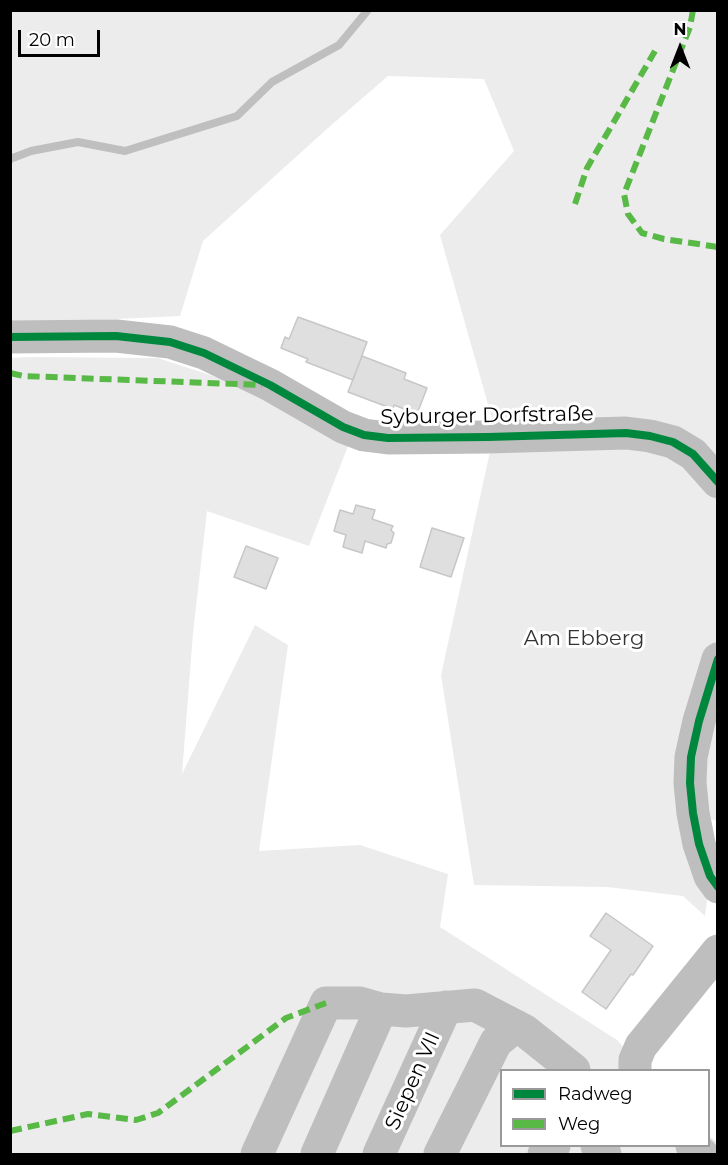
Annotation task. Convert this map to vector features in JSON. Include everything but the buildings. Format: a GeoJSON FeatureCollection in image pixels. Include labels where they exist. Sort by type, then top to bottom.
{"type":"FeatureCollection","features":[{"type":"Feature","properties":{"kind":"street","name":"Syburger Dorfstraße"},"geometry":{"type":"LineString","coordinates":[[10,337],[116,336],[170,342],[204,353],[270,385],[343,427],[364,435],[388,438],[626,433],[650,436],[673,442],[693,454],[717,482]]}},
{"type":"Feature","properties":{"kind":"street"},"geometry":{"type":"LineString","coordinates":[[717,659],[691,757],[690,783],[699,844],[710,876],[717,887]]}},
{"type":"Feature","properties":{"kind":"street"},"geometry":{"type":"LineString","coordinates":[[635,1069],[641,1046],[717,951]]}},
{"type":"Feature","properties":{"kind":"street"},"geometry":{"type":"LineString","coordinates":[[257,1155],[326,1004],[360,1003],[381,1009],[406,1011],[475,1005],[525,1031],[572,1069]]}},
{"type":"Feature","properties":{"kind":"street","name":"Siepen VII"},"geometry":{"type":"LineString","coordinates":[[379,1155],[446,1007]]}},
{"type":"Feature","properties":{"kind":"street"},"geometry":{"type":"LineString","coordinates":[[317,1155],[381,1009]]}},
{"type":"Feature","properties":{"kind":"street"},"geometry":{"type":"LineString","coordinates":[[440,1155],[496,1042],[516,1026]]}},
{"type":"Feature","properties":{"kind":"green space","name":"Am Ebberg"},"geometry":{"type":"Polygon","coordinates":[[[10,11],[717,11],[717,821],[694,814],[710,876],[705,916],[683,896],[607,887],[474,885],[441,675],[495,429],[440,235],[514,151],[484,79],[388,76],[203,241],[180,316],[11,324],[10,11]]]}},
{"type":"Feature","properties":{"kind":"green space"},"geometry":{"type":"Polygon","coordinates":[[[11,358],[158,358],[277,397],[350,441],[309,546],[207,511],[193,633],[182,774],[255,625],[288,645],[259,851],[360,845],[448,874],[440,927],[617,1040],[644,1069],[500,1069],[500,1147],[710,1147],[710,1137],[717,1142],[717,1154],[11,1154],[11,358]]]}},
{"type":"Feature","properties":{"kind":"waterway"},"geometry":{"type":"LineString","coordinates":[[10,159],[31,151],[78,142],[125,151],[237,116],[272,82],[339,45],[368,10]]}},
{"type":"Feature","properties":{"kind":"marked path"},"geometry":{"type":"LineString","coordinates":[[693,10],[690,27],[624,194],[628,214],[642,233],[664,239],[718,247]]}},
{"type":"Feature","properties":{"kind":"marked path"},"geometry":{"type":"LineString","coordinates":[[575,204],[587,168],[655,51]]}},
{"type":"Feature","properties":{"kind":"marked path"},"geometry":{"type":"LineString","coordinates":[[10,373],[23,376],[262,385]]}},
{"type":"Feature","properties":{"kind":"marked path"},"geometry":{"type":"LineString","coordinates":[[10,1131],[88,1114],[136,1120],[158,1113],[286,1018],[326,1003]]}},
{"type":"Feature","properties":{"kind":"cycle path"},"geometry":{"type":"LineString","coordinates":[[10,337],[116,336],[170,342],[204,353],[270,385],[343,427],[364,435],[388,438],[626,433],[650,436],[673,442],[693,454],[718,482]]}},
{"type":"Feature","properties":{"kind":"cycle path"},"geometry":{"type":"LineString","coordinates":[[718,659],[699,721],[691,757],[690,783],[699,844],[710,876],[718,887]]}}]}
